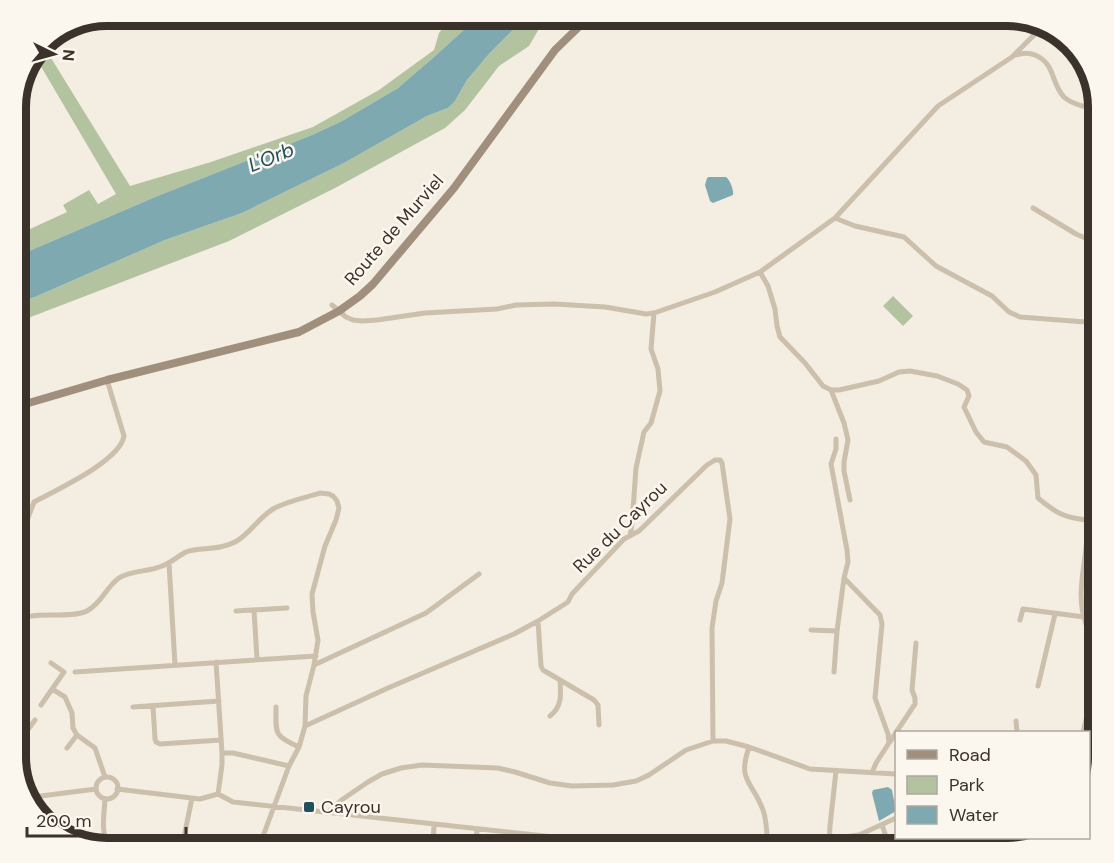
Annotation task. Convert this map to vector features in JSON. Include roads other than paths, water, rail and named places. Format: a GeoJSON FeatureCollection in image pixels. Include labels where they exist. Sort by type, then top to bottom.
{"type":"FeatureCollection","features":[{"type":"Feature","properties":{"kind":"main road","name":"Route de Murviel"},"geometry":{"type":"LineString","coordinates":[[26,404],[107,380],[299,332],[336,308],[360,296],[373,284],[454,188],[555,50],[580,26]]}},
{"type":"Feature","properties":{"kind":"street"},"geometry":{"type":"LineString","coordinates":[[1012,57],[1038,32]]}},
{"type":"Feature","properties":{"kind":"street"},"geometry":{"type":"LineString","coordinates":[[336,308],[353,320],[362,321],[425,313],[497,309],[516,305],[554,304],[654,313],[760,272],[835,218],[938,106],[1012,57],[1021,53],[1030,53],[1045,60],[1066,99],[1088,107]]}},
{"type":"Feature","properties":{"kind":"street"},"geometry":{"type":"LineString","coordinates":[[1033,208],[1088,239]]}},
{"type":"Feature","properties":{"kind":"street"},"geometry":{"type":"LineString","coordinates":[[835,218],[855,226],[904,237],[936,266],[992,296],[1009,312],[1020,317],[1088,322]]}},
{"type":"Feature","properties":{"kind":"street"},"geometry":{"type":"LineString","coordinates":[[760,272],[768,286],[780,337],[823,386],[831,390],[839,390],[879,381],[899,372],[910,371],[937,376],[958,384],[967,390],[969,396],[964,407],[976,432],[984,442],[1007,447],[1026,461],[1036,475],[1038,498],[1058,514],[1086,520]]}},
{"type":"Feature","properties":{"kind":"street"},"geometry":{"type":"LineString","coordinates":[[630,536],[636,468],[644,432],[651,423],[660,391],[658,369],[651,349],[654,313]]}},
{"type":"Feature","properties":{"kind":"street"},"geometry":{"type":"LineString","coordinates":[[26,523],[34,502],[94,469],[123,442],[124,436],[107,380]]}},
{"type":"Feature","properties":{"kind":"street"},"geometry":{"type":"LineString","coordinates":[[831,390],[848,440],[844,471],[850,501]]}},
{"type":"Feature","properties":{"kind":"street"},"geometry":{"type":"LineString","coordinates":[[834,672],[837,632],[848,562],[831,464],[836,439]]}},
{"type":"Feature","properties":{"kind":"street","name":"Rue du Cayrou"},"geometry":{"type":"LineString","coordinates":[[305,726],[489,646],[538,621],[568,602],[572,594],[624,539],[639,531],[707,465],[720,460],[730,519],[722,583],[716,601],[712,628],[713,741]]}},
{"type":"Feature","properties":{"kind":"street"},"geometry":{"type":"LineString","coordinates":[[26,617],[67,616],[85,612],[94,606],[119,578],[161,567],[187,552],[217,549],[234,543],[272,510],[283,505],[320,493],[333,496],[338,501],[339,508],[325,546],[312,594],[318,640],[306,696],[305,726],[263,838]]}},
{"type":"Feature","properties":{"kind":"street"},"geometry":{"type":"LineString","coordinates":[[1088,503],[1081,596],[1088,630]]}},
{"type":"Feature","properties":{"kind":"street"},"geometry":{"type":"LineString","coordinates":[[169,563],[175,665]]}},
{"type":"Feature","properties":{"kind":"street"},"geometry":{"type":"LineString","coordinates":[[314,665],[426,613],[479,574]]}},
{"type":"Feature","properties":{"kind":"street"},"geometry":{"type":"LineString","coordinates":[[844,578],[880,615],[882,624],[875,698],[889,743]]}},
{"type":"Feature","properties":{"kind":"street"},"geometry":{"type":"LineString","coordinates":[[236,611],[287,608]]}},
{"type":"Feature","properties":{"kind":"street"},"geometry":{"type":"LineString","coordinates":[[1020,620],[1023,609],[1084,617]]}},
{"type":"Feature","properties":{"kind":"street"},"geometry":{"type":"LineString","coordinates":[[254,610],[257,659]]}},
{"type":"Feature","properties":{"kind":"street"},"geometry":{"type":"LineString","coordinates":[[1038,686],[1055,614]]}},
{"type":"Feature","properties":{"kind":"street"},"geometry":{"type":"LineString","coordinates":[[538,621],[541,666],[560,681],[594,700],[598,705],[599,725]]}},
{"type":"Feature","properties":{"kind":"street"},"geometry":{"type":"LineString","coordinates":[[811,630],[837,632]]}},
{"type":"Feature","properties":{"kind":"street"},"geometry":{"type":"LineString","coordinates":[[897,731],[915,704],[912,690],[916,643]]}},
{"type":"Feature","properties":{"kind":"street"},"geometry":{"type":"LineString","coordinates":[[75,672],[316,656]]}},
{"type":"Feature","properties":{"kind":"street"},"geometry":{"type":"LineString","coordinates":[[216,662],[222,753],[218,794]]}},
{"type":"Feature","properties":{"kind":"street"},"geometry":{"type":"LineString","coordinates":[[41,705],[64,672],[51,663]]}},
{"type":"Feature","properties":{"kind":"street"},"geometry":{"type":"LineString","coordinates":[[550,716],[561,700],[560,681]]}},
{"type":"Feature","properties":{"kind":"street"},"geometry":{"type":"LineString","coordinates":[[52,689],[65,697],[72,713],[73,728],[77,735],[95,748],[105,777]]}},
{"type":"Feature","properties":{"kind":"street"},"geometry":{"type":"LineString","coordinates":[[133,707],[219,701]]}},
{"type":"Feature","properties":{"kind":"street"},"geometry":{"type":"LineString","coordinates":[[153,706],[156,742],[160,744],[221,740]]}},
{"type":"Feature","properties":{"kind":"street"},"geometry":{"type":"LineString","coordinates":[[276,707],[276,730],[280,737],[299,747]]}},
{"type":"Feature","properties":{"kind":"street"},"geometry":{"type":"LineString","coordinates":[[1083,731],[1088,712]]}},
{"type":"Feature","properties":{"kind":"street"},"geometry":{"type":"LineString","coordinates":[[26,731],[35,720]]}},
{"type":"Feature","properties":{"kind":"street"},"geometry":{"type":"LineString","coordinates":[[1016,721],[1017,731]]}},
{"type":"Feature","properties":{"kind":"street"},"geometry":{"type":"LineString","coordinates":[[872,773],[895,734]]}},
{"type":"Feature","properties":{"kind":"street"},"geometry":{"type":"LineString","coordinates":[[67,748],[77,735]]}},
{"type":"Feature","properties":{"kind":"street"},"geometry":{"type":"LineString","coordinates":[[327,813],[341,800],[368,782],[382,774],[401,768],[422,765],[498,768],[550,783],[572,786],[613,785],[636,781],[686,750],[713,741],[726,741],[750,747],[810,769],[895,774]]}},
{"type":"Feature","properties":{"kind":"street"},"geometry":{"type":"LineString","coordinates":[[750,747],[744,774],[763,810],[767,838]]}},
{"type":"Feature","properties":{"kind":"street"},"geometry":{"type":"LineString","coordinates":[[222,753],[233,753],[289,766]]}},
{"type":"Feature","properties":{"kind":"street"},"geometry":{"type":"LineString","coordinates":[[830,838],[836,771]]}},
{"type":"Feature","properties":{"kind":"street"},"geometry":{"type":"LineString","coordinates":[[105,777],[114,780],[117,789],[112,797],[105,799],[99,796],[96,789],[99,780],[105,777]]}},
{"type":"Feature","properties":{"kind":"street"},"geometry":{"type":"LineString","coordinates":[[36,797],[96,789]]}},
{"type":"Feature","properties":{"kind":"street"},"geometry":{"type":"LineString","coordinates":[[117,789],[203,799],[218,794],[233,802],[548,838]]}},
{"type":"Feature","properties":{"kind":"street"},"geometry":{"type":"LineString","coordinates":[[183,838],[192,798]]}},
{"type":"Feature","properties":{"kind":"street"},"geometry":{"type":"LineString","coordinates":[[105,799],[104,837],[114,838]]}},
{"type":"Feature","properties":{"kind":"street"},"geometry":{"type":"LineString","coordinates":[[341,800],[342,810],[347,815]]}},
{"type":"Feature","properties":{"kind":"street"},"geometry":{"type":"LineString","coordinates":[[837,838],[859,835],[895,820]]}},
{"type":"Feature","properties":{"kind":"street"},"geometry":{"type":"LineString","coordinates":[[434,825],[434,838]]}},
{"type":"Feature","properties":{"kind":"street"},"geometry":{"type":"LineString","coordinates":[[882,825],[887,838]]}},
{"type":"Feature","properties":{"kind":"street"},"geometry":{"type":"LineString","coordinates":[[477,829],[477,838]]}},
{"type":"Feature","properties":{"kind":"street"},"geometry":{"type":"LineString","coordinates":[[518,838],[519,834]]}},
{"type":"Feature","properties":{"kind":"water","name":"L'Orb"},"geometry":{"type":"Polygon","coordinates":[[[468,26],[517,26],[467,80],[455,101],[448,108],[427,116],[344,163],[242,213],[165,240],[26,299],[26,252],[342,121],[398,88],[468,26]]]}},
{"type":"Feature","properties":{"kind":"water"},"geometry":{"type":"Polygon","coordinates":[[[709,177],[726,177],[733,190],[733,195],[713,203],[710,201],[705,185],[709,177]]]}},
{"type":"Feature","properties":{"kind":"water"},"geometry":{"type":"Polygon","coordinates":[[[888,787],[892,790],[895,812],[879,821],[872,793],[873,790],[888,787]]]}},
{"type":"Feature","properties":{"kind":"place","name":"Cayrou"},"geometry":{"type":"Point","coordinates":[309,807]}}]}
